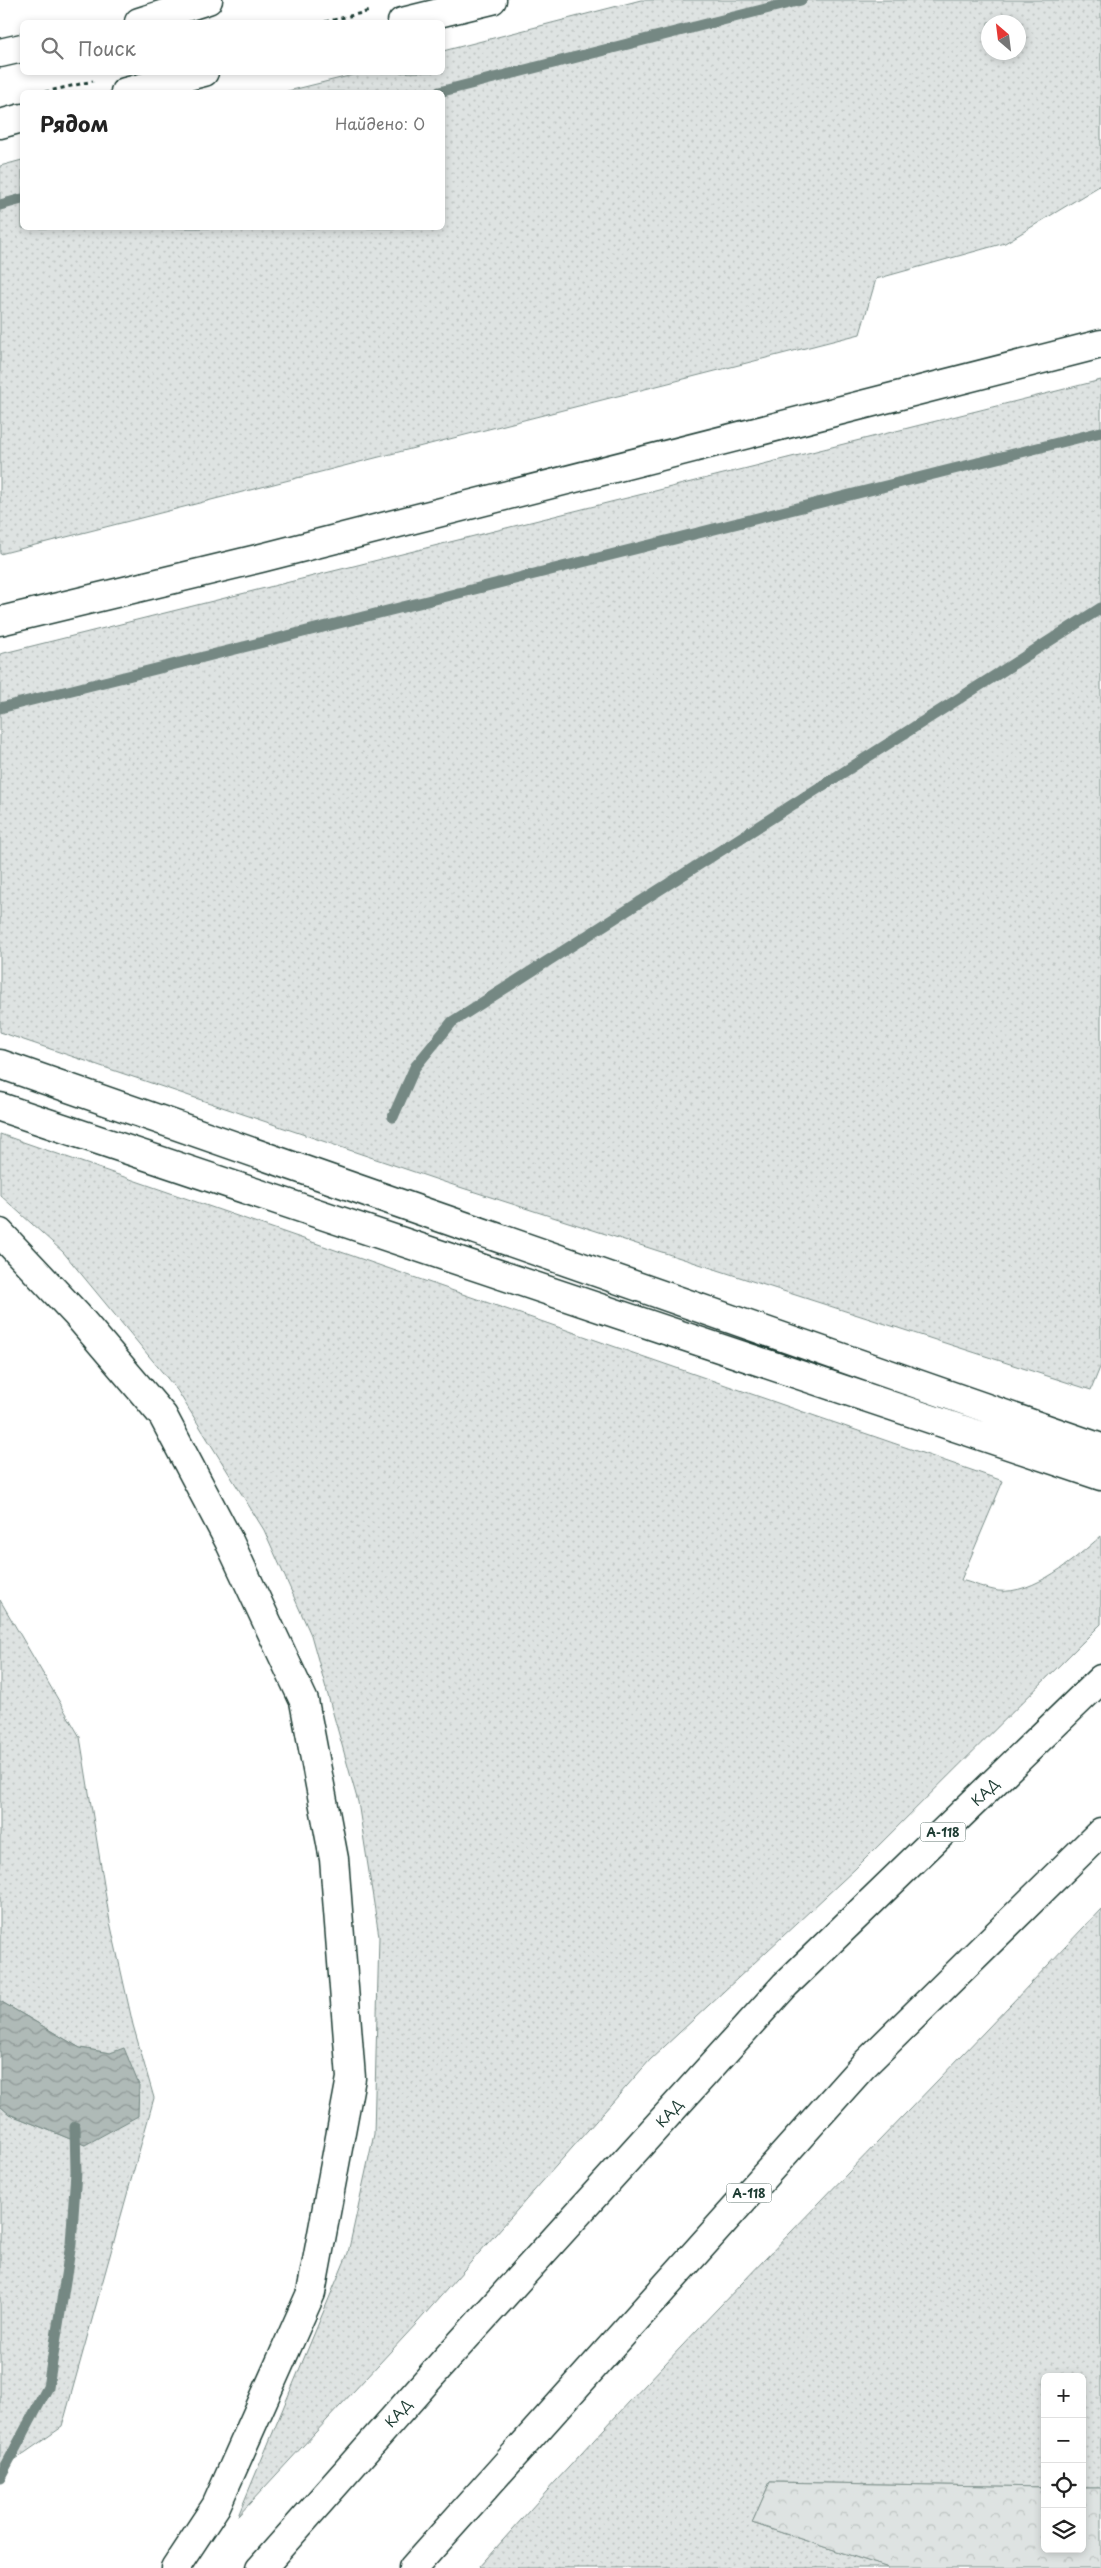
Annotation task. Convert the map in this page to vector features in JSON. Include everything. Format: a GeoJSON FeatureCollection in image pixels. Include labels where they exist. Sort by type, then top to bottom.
{"type":"FeatureCollection","features":[{"type":"Feature","properties":{"kind":"main road"},"geometry":{"type":"LineString","coordinates":[[145,20],[208,0]]}},
{"type":"Feature","properties":{"kind":"main road"},"geometry":{"type":"LineString","coordinates":[[410,20],[492,0]]}},
{"type":"Feature","properties":{"kind":"main road"},"geometry":{"type":"LineString","coordinates":[[0,53],[20,48]]}},
{"type":"Feature","properties":{"kind":"main road"},"geometry":{"type":"LineString","coordinates":[[133,90],[192,75]]}},
{"type":"Feature","properties":{"kind":"main road"},"geometry":{"type":"LineString","coordinates":[[0,124],[20,119]]}},
{"type":"Feature","properties":{"kind":"main road"},"geometry":{"type":"LineString","coordinates":[[0,621],[271,556],[1101,344]]}},
{"type":"Feature","properties":{"kind":"main road"},"geometry":{"type":"LineString","coordinates":[[0,1064],[1099,1447]]}},
{"type":"Feature","properties":{"kind":"main road"},"geometry":{"type":"LineString","coordinates":[[0,1107],[1101,1476]]}},
{"type":"Feature","properties":{"kind":"main road"},"geometry":{"type":"LineString","coordinates":[[0,1233],[83,1322],[163,1416],[229,1541],[304,1701],[334,1859],[351,2078],[312,2293],[216,2506],[175,2568]]}},
{"type":"Feature","properties":{"kind":"main road","name":"КАД"},"geometry":{"type":"LineString","coordinates":[[261,2568],[453,2351],[785,1985],[1101,1679]]}},
{"type":"Feature","properties":{"kind":"main road","name":"А-118"},"geometry":{"type":"LineString","coordinates":[[413,2568],[863,2066],[1101,1832]]}},
{"type":"Feature","properties":{"kind":"path"},"geometry":{"type":"LineString","coordinates":[[53,90],[98,79]]}},
{"type":"Feature","properties":{"kind":"green space"},"geometry":{"type":"Polygon","coordinates":[[[641,0],[1101,0],[1101,185],[1005,243],[876,279],[860,334],[0,554],[0,166],[20,161],[20,230],[445,230],[445,90],[292,90],[353,75],[445,75],[445,50],[641,0]]]}},
{"type":"Feature","properties":{"kind":"green space"},"geometry":{"type":"Polygon","coordinates":[[[1101,380],[1101,1365],[1091,1390],[447,1183],[0,1032],[0,654],[1101,380]]]}},
{"type":"Feature","properties":{"kind":"green space"},"geometry":{"type":"Polygon","coordinates":[[[0,1134],[1003,1481],[961,1580],[998,1591],[1012,1591],[1026,1587],[1054,1573],[1101,1536],[1101,1624],[855,1869],[650,2060],[417,2323],[238,2516],[348,2253],[374,2134],[379,1936],[358,1802],[311,1635],[264,1530],[177,1390],[63,1252],[0,1195],[0,1134]]]}},
{"type":"Feature","properties":{"kind":"green space"},"geometry":{"type":"Polygon","coordinates":[[[0,1600],[80,1737],[110,1922],[133,2025],[154,2098],[62,2427],[0,2470],[0,2106],[9,2114],[85,2145],[110,2053],[80,2048],[0,2001],[0,1600]]]}},
{"type":"Feature","properties":{"kind":"green space"},"geometry":{"type":"Polygon","coordinates":[[[1101,1909],[1101,2488],[1086,2488],[1086,2373],[1041,2373],[1041,2487],[770,2482],[752,2523],[889,2568],[478,2568],[708,2318],[1101,1909]]]}},
{"type":"Feature","properties":{"kind":"green space"},"geometry":{"type":"Polygon","coordinates":[[[770,2482],[1041,2487],[1041,2553],[1086,2553],[1086,2488],[1101,2488],[1101,2568],[889,2568],[752,2523],[770,2482]]]}},
{"type":"Feature","properties":{"kind":"water"},"geometry":{"type":"Polygon","coordinates":[[[0,2001],[80,2048],[110,2053],[124,2048],[139,2085],[138,2116],[85,2145],[9,2114],[0,2106],[0,2001]]]}},
{"type":"Feature","properties":{"kind":"waterway"},"geometry":{"type":"LineString","coordinates":[[445,90],[801,0]]}},
{"type":"Feature","properties":{"kind":"waterway"},"geometry":{"type":"LineString","coordinates":[[0,205],[20,200]]}},
{"type":"Feature","properties":{"kind":"waterway"},"geometry":{"type":"LineString","coordinates":[[0,708],[1101,432]]}},
{"type":"Feature","properties":{"kind":"waterway"},"geometry":{"type":"LineString","coordinates":[[393,1117],[415,1067],[452,1022],[1101,608]]}},
{"type":"Feature","properties":{"kind":"waterway"},"geometry":{"type":"LineString","coordinates":[[0,2477],[48,2387],[71,2244],[76,2172],[75,2127]]}}]}
